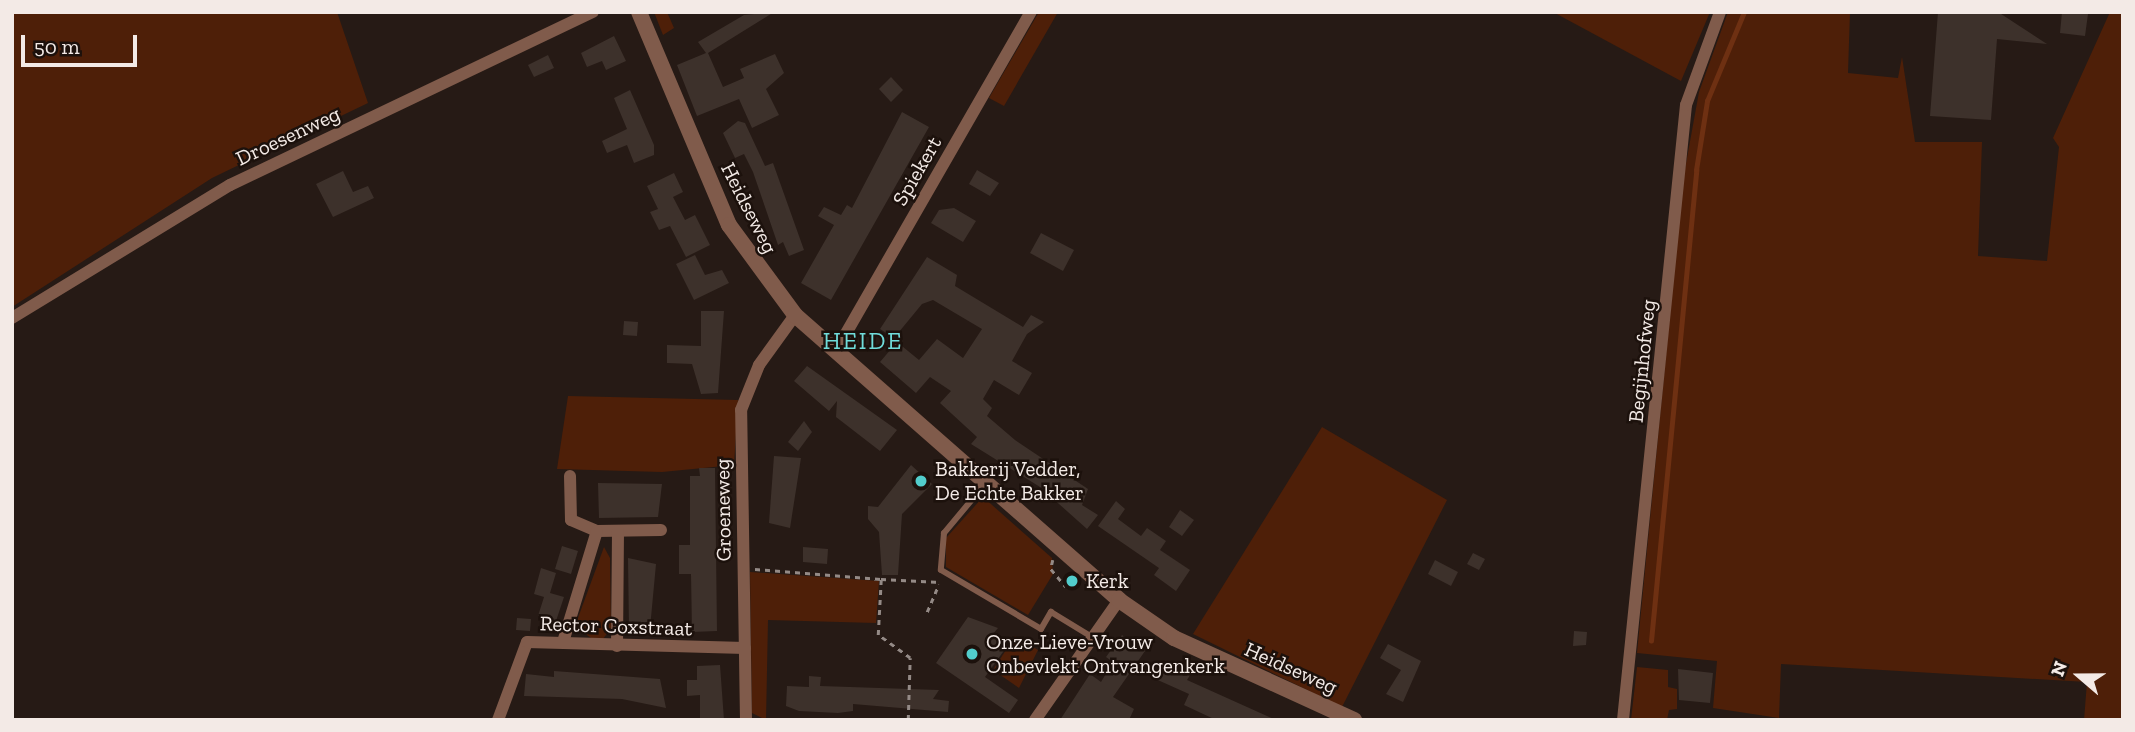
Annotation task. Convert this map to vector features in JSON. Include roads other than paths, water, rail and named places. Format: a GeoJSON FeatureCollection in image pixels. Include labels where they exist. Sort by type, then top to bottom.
{"type":"FeatureCollection","features":[{"type":"Feature","properties":{"kind":"street","name":"Droesenweg"},"geometry":{"type":"LineString","coordinates":[[12,318],[230,185],[593,12]]}},
{"type":"Feature","properties":{"kind":"street","name":"Heidseweg"},"geometry":{"type":"LineString","coordinates":[[639,12],[729,225],[795,315],[1119,600],[1174,638],[1354,720]]}},
{"type":"Feature","properties":{"kind":"street","name":"Spiekert"},"geometry":{"type":"LineString","coordinates":[[836,349],[1031,12]]}},
{"type":"Feature","properties":{"kind":"street","name":"Begijnhofweg"},"geometry":{"type":"LineString","coordinates":[[1623,720],[1686,105],[1720,12]]}},
{"type":"Feature","properties":{"kind":"street","name":"Groeneweg"},"geometry":{"type":"LineString","coordinates":[[746,720],[741,410],[759,365],[795,315]]}},
{"type":"Feature","properties":{"kind":"street"},"geometry":{"type":"LineString","coordinates":[[570,476],[571,520],[597,531],[661,530]]}},
{"type":"Feature","properties":{"kind":"street"},"geometry":{"type":"LineString","coordinates":[[563,642],[597,531]]}},
{"type":"Feature","properties":{"kind":"street"},"geometry":{"type":"LineString","coordinates":[[617,646],[618,531]]}},
{"type":"Feature","properties":{"kind":"street"},"geometry":{"type":"LineString","coordinates":[[1035,720],[1119,600]]}},
{"type":"Feature","properties":{"kind":"street","name":"Rector Coxstraat"},"geometry":{"type":"LineString","coordinates":[[498,720],[520,649],[527,642],[745,649]]}},
{"type":"Feature","properties":{"kind":"lane"},"geometry":{"type":"LineString","coordinates":[[986,483],[944,533],[945,573],[1041,629],[1051,612],[1092,637]]}},
{"type":"Feature","properties":{"kind":"waterway"},"geometry":{"type":"LineString","coordinates":[[1651,641],[1696,170],[1707,101],[1744,12]]}},
{"type":"Feature","properties":{"kind":"place","name":"Bakkerij Vedder, De Echte Bakker"},"geometry":{"type":"Point","coordinates":[921,481]}},
{"type":"Feature","properties":{"kind":"place","name":"Kerk"},"geometry":{"type":"Point","coordinates":[1072,581]}},
{"type":"Feature","properties":{"kind":"place","name":"Onze-Lieve-Vrouw Onbevlekt Ontvangenkerk"},"geometry":{"type":"Point","coordinates":[972,654]}},
{"type":"Feature","properties":{"kind":"district","name":"HEIDE"},"geometry":{"type":"Point","coordinates":[863,341]}}]}
